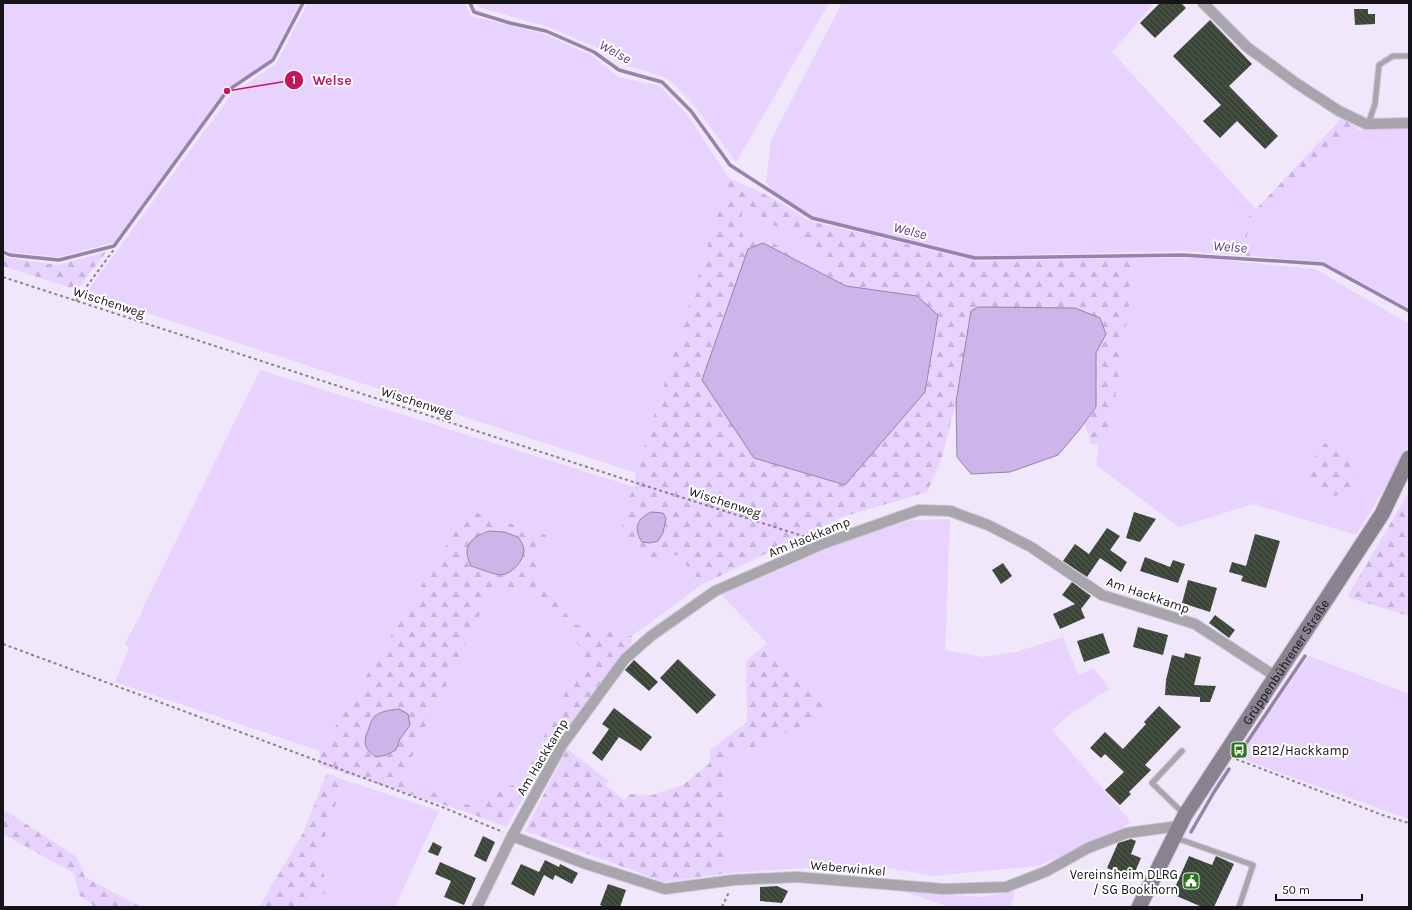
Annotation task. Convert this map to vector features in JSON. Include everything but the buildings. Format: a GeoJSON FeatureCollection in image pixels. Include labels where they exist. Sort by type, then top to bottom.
{"type":"FeatureCollection","features":[{"type":"Feature","properties":{"kind":"main road","name":"Grüppenbührener Straße"},"geometry":{"type":"LineString","coordinates":[[1139,907],[1179,826],[1275,676],[1382,514],[1404,476],[1409,458]]}},
{"type":"Feature","properties":{"kind":"street"},"geometry":{"type":"LineString","coordinates":[[1203,3],[1247,47],[1296,83],[1339,111],[1368,124],[1409,123]]}},
{"type":"Feature","properties":{"kind":"street","name":"Am Hackkamp"},"geometry":{"type":"LineString","coordinates":[[477,907],[512,836],[562,745],[625,660],[651,636],[715,591],[825,543],[919,510],[950,511],[988,525],[1031,547],[1102,595],[1195,624],[1275,676]]}},
{"type":"Feature","properties":{"kind":"street","name":"Weberwinkel"},"geometry":{"type":"LineString","coordinates":[[512,836],[586,864],[665,889],[734,880],[797,877],[944,889],[1006,887],[1047,871],[1088,848],[1128,833],[1179,826]]}},
{"type":"Feature","properties":{"kind":"lane"},"geometry":{"type":"LineString","coordinates":[[1368,124],[1375,104],[1379,65],[1393,56],[1409,56]]}},
{"type":"Feature","properties":{"kind":"lane"},"geometry":{"type":"LineString","coordinates":[[1182,751],[1152,783],[1179,826],[1253,865],[1239,907]]}},
{"type":"Feature","properties":{"kind":"path"},"geometry":{"type":"LineString","coordinates":[[76,301],[115,248]]}},
{"type":"Feature","properties":{"kind":"path","name":"Wischenweg"},"geometry":{"type":"LineString","coordinates":[[3,277],[614,476],[825,543]]}},
{"type":"Feature","properties":{"kind":"path"},"geometry":{"type":"LineString","coordinates":[[3,644],[442,807],[512,836]]}},
{"type":"Feature","properties":{"kind":"path"},"geometry":{"type":"LineString","coordinates":[[1225,753],[1232,758],[1385,816],[1409,823]]}},
{"type":"Feature","properties":{"kind":"path"},"geometry":{"type":"LineString","coordinates":[[722,907],[734,880]]}},
{"type":"Feature","properties":{"kind":"green space"},"geometry":{"type":"Polygon","coordinates":[[[3,3],[300,3],[270,60],[228,88],[114,242],[59,257],[10,252],[3,249],[3,3]]]}},
{"type":"Feature","properties":{"kind":"green space"},"geometry":{"type":"Polygon","coordinates":[[[308,3],[465,3],[471,16],[544,34],[593,56],[618,77],[660,86],[688,116],[729,178],[636,473],[86,293],[231,95],[276,64],[308,3]]]}},
{"type":"Feature","properties":{"kind":"green space"},"geometry":{"type":"Polygon","coordinates":[[[476,3],[829,3],[736,162],[696,108],[675,85],[665,77],[622,64],[596,47],[548,27],[478,7],[476,3]]]}},
{"type":"Feature","properties":{"kind":"green space"},"geometry":{"type":"Polygon","coordinates":[[[842,3],[1154,3],[1112,52],[1256,209],[1227,240],[1185,251],[975,256],[812,217],[773,191],[766,182],[771,140],[842,3]]]}},
{"type":"Feature","properties":{"kind":"green space"},"geometry":{"type":"Polygon","coordinates":[[[1342,118],[1360,130],[1338,139],[1248,231],[1246,242],[1252,256],[1185,251],[1227,240],[1342,118]]]}},
{"type":"Feature","properties":{"kind":"green space"},"geometry":{"type":"Polygon","coordinates":[[[1409,128],[1409,308],[1323,262],[1252,256],[1246,242],[1248,231],[1338,139],[1360,130],[1409,128]]]}},
{"type":"Feature","properties":{"kind":"green space"},"geometry":{"type":"Polygon","coordinates":[[[729,178],[771,197],[810,221],[978,261],[1136,258],[1110,433],[1099,445],[1091,444],[1085,423],[1096,407],[1096,353],[1106,334],[971,311],[956,402],[941,461],[927,492],[842,517],[701,585],[679,555],[644,558],[626,545],[621,517],[634,487],[636,473],[729,178]],[[750,206],[743,209],[742,213],[741,221],[745,240],[764,238],[824,271],[827,257],[823,251],[764,220],[758,211],[750,206]],[[763,243],[754,458],[917,296],[846,286],[763,243]],[[651,512],[642,517],[637,527],[663,533],[666,518],[651,512]]]}},
{"type":"Feature","properties":{"kind":"green space"},"geometry":{"type":"Polygon","coordinates":[[[749,206],[758,211],[764,220],[823,251],[827,257],[824,271],[764,238],[745,240],[741,221],[742,209],[749,206]]]}},
{"type":"Feature","properties":{"kind":"green space"},"geometry":{"type":"Polygon","coordinates":[[[106,252],[77,290],[3,266],[3,255],[8,258],[58,265],[106,252]]]}},
{"type":"Feature","properties":{"kind":"green space"},"geometry":{"type":"Polygon","coordinates":[[[1136,258],[1200,258],[1315,269],[1409,324],[1409,443],[1398,467],[1356,535],[1253,504],[1179,527],[1096,465],[1099,445],[1110,433],[1136,258]]]}},
{"type":"Feature","properties":{"kind":"green space"},"geometry":{"type":"Polygon","coordinates":[[[260,370],[634,487],[621,517],[644,558],[679,555],[701,585],[632,636],[574,624],[535,573],[468,510],[320,751],[115,682],[129,649],[125,643],[143,611],[142,610],[260,370]]]}},
{"type":"Feature","properties":{"kind":"green space"},"geometry":{"type":"Polygon","coordinates":[[[1329,441],[1336,442],[1356,461],[1356,473],[1354,482],[1345,492],[1340,495],[1323,496],[1312,489],[1307,468],[1323,445],[1329,441]]]}},
{"type":"Feature","properties":{"kind":"green space"},"geometry":{"type":"Polygon","coordinates":[[[1409,492],[1409,616],[1347,597],[1409,492]]]}},
{"type":"Feature","properties":{"kind":"green space"},"geometry":{"type":"Polygon","coordinates":[[[468,510],[546,535],[535,573],[574,624],[632,636],[632,643],[557,741],[506,827],[466,812],[319,765],[320,751],[468,510]],[[524,551],[471,566],[500,575],[524,551]],[[492,589],[404,774],[412,785],[469,805],[523,780],[571,681],[589,669],[580,647],[535,589],[492,589]],[[410,725],[376,757],[396,750],[400,739],[410,725]]]}},
{"type":"Feature","properties":{"kind":"green space"},"geometry":{"type":"Polygon","coordinates":[[[950,519],[945,650],[983,657],[1016,652],[1063,637],[1078,675],[1094,668],[1109,689],[1068,716],[1052,730],[1131,822],[1104,840],[1037,866],[933,876],[877,866],[851,865],[728,873],[723,761],[813,721],[826,707],[722,595],[852,538],[912,520],[950,519]]]}},
{"type":"Feature","properties":{"kind":"green space"},"geometry":{"type":"Polygon","coordinates":[[[492,589],[535,589],[580,647],[590,669],[571,681],[523,780],[469,805],[412,785],[404,774],[492,589]]]}},
{"type":"Feature","properties":{"kind":"green space"},"geometry":{"type":"Polygon","coordinates":[[[767,644],[826,707],[813,721],[723,761],[728,873],[664,882],[525,831],[567,749],[609,781],[605,785],[625,801],[630,794],[652,795],[683,785],[709,764],[711,749],[747,722],[746,661],[767,644]]]}},
{"type":"Feature","properties":{"kind":"green space"},"geometry":{"type":"Polygon","coordinates":[[[1309,656],[1409,694],[1409,819],[1250,762],[1240,756],[1309,656]]]}},
{"type":"Feature","properties":{"kind":"green space"},"geometry":{"type":"Polygon","coordinates":[[[327,773],[344,780],[320,851],[327,892],[297,907],[259,907],[303,833],[327,773]]]}},
{"type":"Feature","properties":{"kind":"green space"},"geometry":{"type":"Polygon","coordinates":[[[344,780],[439,811],[395,907],[297,907],[327,892],[320,851],[344,780]]]}},
{"type":"Feature","properties":{"kind":"green space"},"geometry":{"type":"Polygon","coordinates":[[[3,809],[77,857],[85,877],[141,907],[95,907],[79,895],[74,873],[3,834],[3,809]]]}},
{"type":"Feature","properties":{"kind":"green space"},"geometry":{"type":"Polygon","coordinates":[[[1015,891],[1011,907],[950,907],[904,892],[982,897],[1015,891]]]}},
{"type":"Feature","properties":{"kind":"shaded area"},"geometry":{"type":"Polygon","coordinates":[[[763,243],[846,286],[917,296],[938,315],[925,392],[845,485],[754,458],[702,380],[748,249],[763,243]]]}},
{"type":"Feature","properties":{"kind":"shaded area"},"geometry":{"type":"Polygon","coordinates":[[[978,307],[1075,308],[1100,318],[1106,334],[1096,353],[1096,407],[1058,455],[1010,472],[971,474],[957,457],[956,402],[971,311],[978,307]]]}},
{"type":"Feature","properties":{"kind":"shaded area"},"geometry":{"type":"Polygon","coordinates":[[[651,512],[663,513],[666,518],[663,533],[658,541],[650,543],[642,542],[637,528],[638,524],[642,518],[651,512]]]}},
{"type":"Feature","properties":{"kind":"shaded area"},"geometry":{"type":"Polygon","coordinates":[[[489,531],[504,532],[518,537],[523,545],[524,551],[522,559],[513,570],[505,574],[495,574],[471,566],[468,559],[467,553],[470,543],[477,536],[489,531]]]}},
{"type":"Feature","properties":{"kind":"shaded area"},"geometry":{"type":"Polygon","coordinates":[[[399,709],[408,714],[410,725],[400,739],[396,750],[386,755],[376,757],[366,748],[365,744],[371,722],[375,716],[380,713],[399,709]]]}},
{"type":"Feature","properties":{"kind":"waterway","name":"Welse"},"geometry":{"type":"LineString","coordinates":[[3,252],[10,255],[59,260],[114,246],[227,91],[273,60],[303,3]]}},
{"type":"Feature","properties":{"kind":"waterway","name":"Welse"},"geometry":{"type":"LineString","coordinates":[[470,3],[474,12],[510,23],[546,31],[594,52],[619,70],[662,82],[691,111],[730,165],[812,218],[975,258],[1183,255],[1323,264],[1409,311]]}},
{"type":"Feature","properties":{"kind":"waterway"},"geometry":{"type":"LineString","coordinates":[[1239,754],[1305,656]]}},
{"type":"Feature","properties":{"kind":"waterway"},"geometry":{"type":"LineString","coordinates":[[1191,832],[1229,769]]}},
{"type":"Feature","properties":{"kind":"place","name":"Welse"},"geometry":{"type":"Point","coordinates":[227,91]}},
{"type":"Feature","properties":{"kind":"place","name":"B212/Hackkamp"},"geometry":{"type":"Point","coordinates":[1239,750]}},
{"type":"Feature","properties":{"kind":"place","name":"Vereinsheim DLRG / SG Bookhorn"},"geometry":{"type":"Point","coordinates":[1191,881]}}]}
